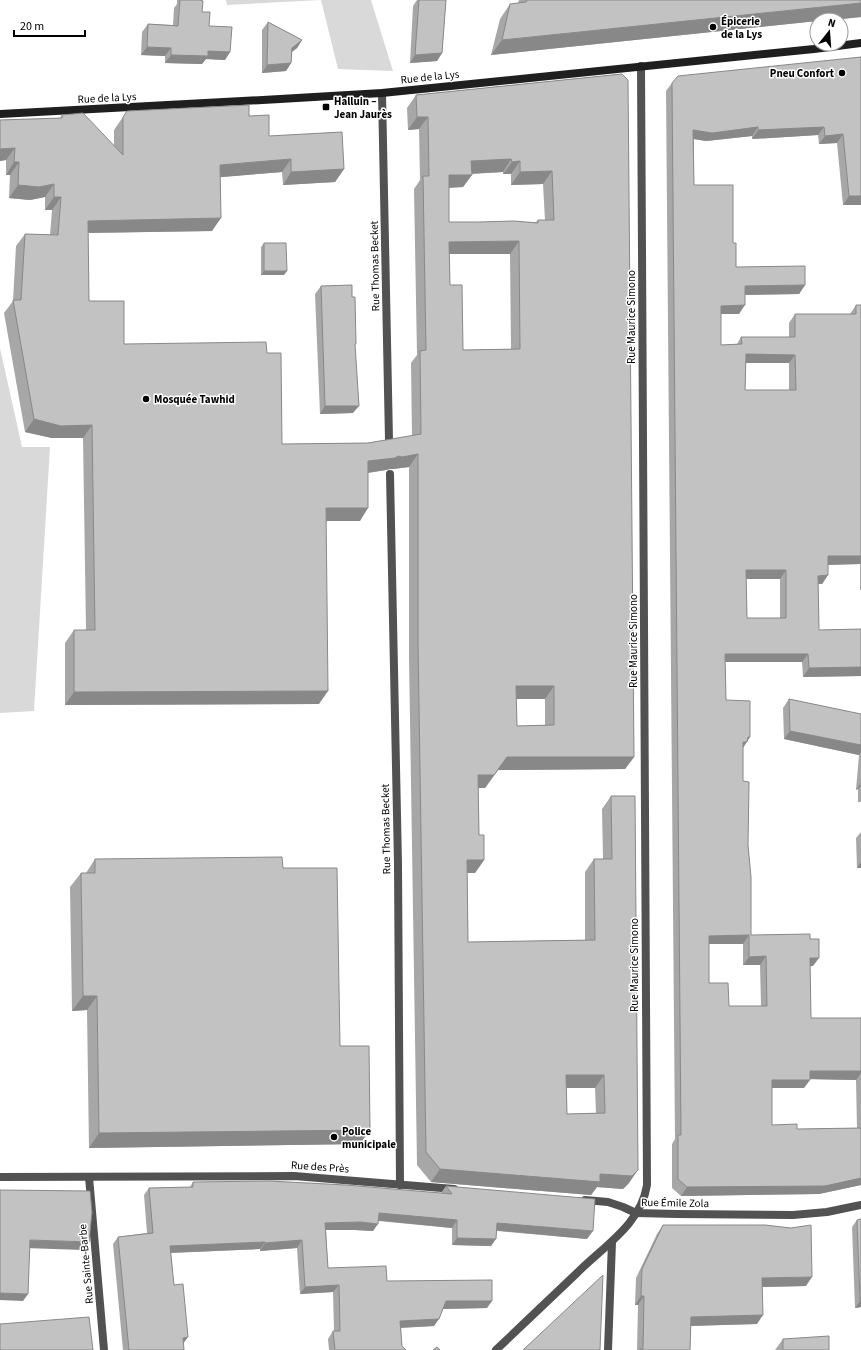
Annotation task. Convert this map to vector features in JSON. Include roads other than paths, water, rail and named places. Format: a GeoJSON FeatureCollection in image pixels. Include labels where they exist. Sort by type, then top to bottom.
{"type":"FeatureCollection","features":[{"type":"Feature","properties":{"kind":"main road","name":"Rue de la Lys"},"geometry":{"type":"LineString","coordinates":[[0,114],[27,114],[382,93],[861,43]]}},
{"type":"Feature","properties":{"kind":"street","name":"Rue Maurice Simono"},"geometry":{"type":"LineString","coordinates":[[636,1213],[644,1197],[647,1184],[641,66]]}},
{"type":"Feature","properties":{"kind":"street","name":"Rue Thomas Becket"},"geometry":{"type":"LineString","coordinates":[[382,93],[389,440]]}},
{"type":"Feature","properties":{"kind":"street","name":"Rue Thomas Becket"},"geometry":{"type":"LineString","coordinates":[[390,474],[398,864],[400,1185]]}},
{"type":"Feature","properties":{"kind":"street","name":"Rue des Près"},"geometry":{"type":"LineString","coordinates":[[0,1177],[294,1176],[461,1190]]}},
{"type":"Feature","properties":{"kind":"street","name":"Rue Sainte-Barbe"},"geometry":{"type":"LineString","coordinates":[[89,1177],[104,1350]]}},
{"type":"Feature","properties":{"kind":"street"},"geometry":{"type":"LineString","coordinates":[[578,1200],[608,1202],[636,1213]]}},
{"type":"Feature","properties":{"kind":"street","name":"Rue Émile Zola"},"geometry":{"type":"LineString","coordinates":[[496,1350],[579,1270],[612,1242],[636,1213],[793,1214],[827,1212],[861,1205]]}},
{"type":"Feature","properties":{"kind":"street"},"geometry":{"type":"LineString","coordinates":[[608,1350],[612,1242]]}},
{"type":"Feature","properties":{"kind":"place","name":"Épicerie de la Lys"},"geometry":{"type":"Point","coordinates":[713,27]}},
{"type":"Feature","properties":{"kind":"place","name":"Pneu Confort"},"geometry":{"type":"Point","coordinates":[842,73]}},
{"type":"Feature","properties":{"kind":"place","name":"Halluin – Jean Jaurès"},"geometry":{"type":"Point","coordinates":[326,107]}},
{"type":"Feature","properties":{"kind":"place","name":"Mosquée Tawhid"},"geometry":{"type":"Point","coordinates":[146,399]}},
{"type":"Feature","properties":{"kind":"place","name":"Police municipale"},"geometry":{"type":"Point","coordinates":[334,1137]}}]}
